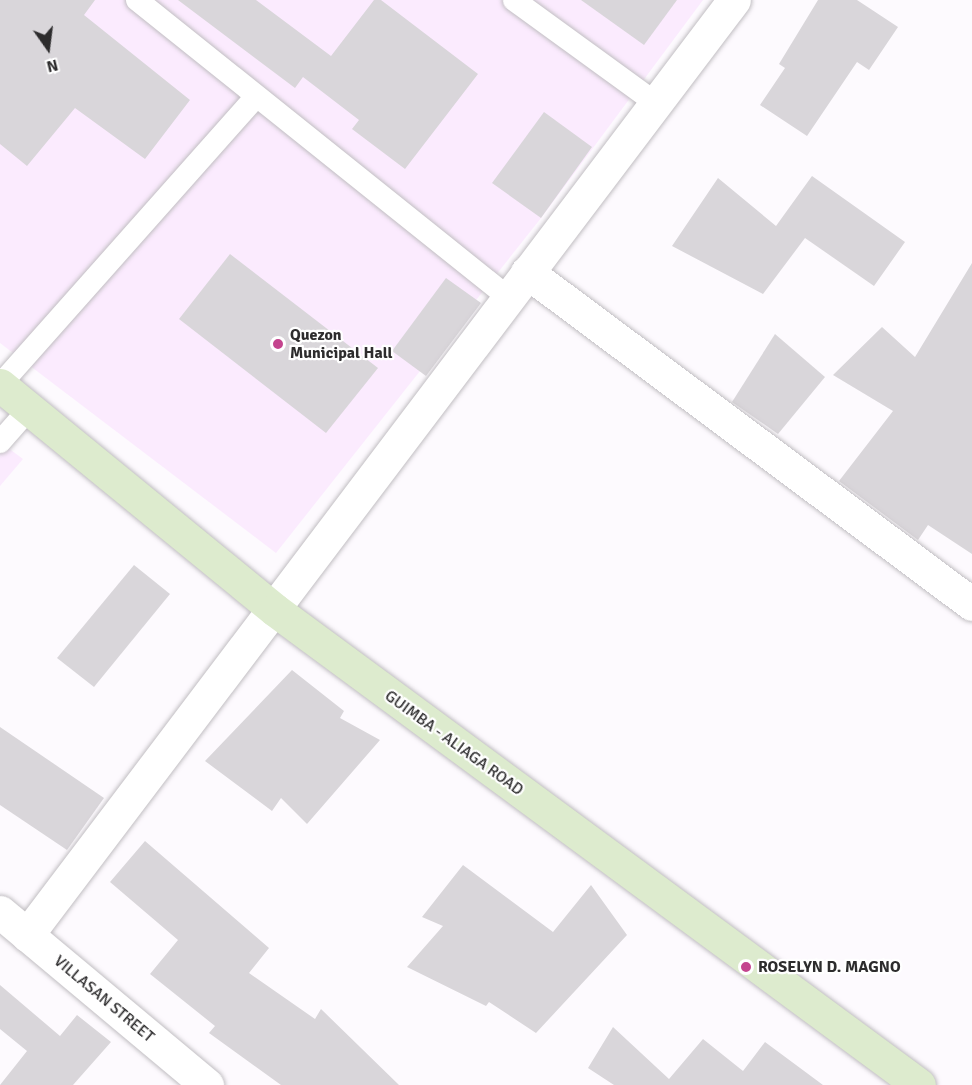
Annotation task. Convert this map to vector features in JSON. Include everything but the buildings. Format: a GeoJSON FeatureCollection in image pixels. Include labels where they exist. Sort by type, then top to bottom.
{"type":"FeatureCollection","features":[{"type":"Feature","properties":{"kind":"main road","name":"GUIMBA - ALIAGA ROAD"},"geometry":{"type":"LineString","coordinates":[[0,385],[274,610],[919,1085]]}},
{"type":"Feature","properties":{"kind":"street"},"geometry":{"type":"LineString","coordinates":[[27,935],[274,610],[516,284],[734,0]]}},
{"type":"Feature","properties":{"kind":"street"},"geometry":{"type":"LineString","coordinates":[[516,284],[972,604]]}},
{"type":"Feature","properties":{"kind":"street","name":"VILLASAN STREET"},"geometry":{"type":"LineString","coordinates":[[0,912],[207,1085]]}},
{"type":"Feature","properties":{"kind":"lane"},"geometry":{"type":"LineString","coordinates":[[137,0],[256,97],[516,284]]}},
{"type":"Feature","properties":{"kind":"lane"},"geometry":{"type":"LineString","coordinates":[[514,0],[656,103]]}},
{"type":"Feature","properties":{"kind":"lane"},"geometry":{"type":"LineString","coordinates":[[0,385],[256,97]]}},
{"type":"Feature","properties":{"kind":"lane"},"geometry":{"type":"LineString","coordinates":[[0,442],[29,409]]}},
{"type":"Feature","properties":{"kind":"shaded area"},"geometry":{"type":"Polygon","coordinates":[[[0,0],[703,0],[541,218],[276,553],[0,343],[0,0]]]}},
{"type":"Feature","properties":{"kind":"shaded area"},"geometry":{"type":"Polygon","coordinates":[[[0,442],[23,459],[0,486],[0,442]]]}},
{"type":"Feature","properties":{"kind":"place","name":"Quezon Municipal Hall"},"geometry":{"type":"Point","coordinates":[278,344]}},
{"type":"Feature","properties":{"kind":"place","name":"ROSELYN D. MAGNO"},"geometry":{"type":"Point","coordinates":[746,967]}}]}
